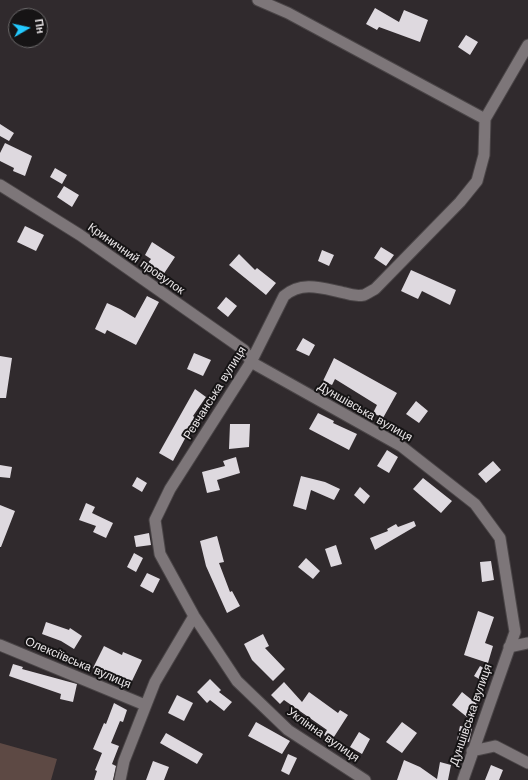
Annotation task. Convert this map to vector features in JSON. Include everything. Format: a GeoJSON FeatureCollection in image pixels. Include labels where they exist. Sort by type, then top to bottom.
{"type":"FeatureCollection","features":[{"type":"Feature","properties":{"kind":"street"},"geometry":{"type":"LineString","coordinates":[[258,0],[288,13],[486,119],[528,45]]}},
{"type":"Feature","properties":{"kind":"street","name":"Ревчанська вулиця"},"geometry":{"type":"LineString","coordinates":[[194,616],[160,554],[155,520],[170,489],[251,362],[284,296],[292,289],[303,286],[355,296],[364,295],[375,290],[460,202],[477,181],[484,155],[486,119]]}},
{"type":"Feature","properties":{"kind":"street","name":"Криничний провулок"},"geometry":{"type":"LineString","coordinates":[[0,185],[80,235],[244,350],[251,362]]}},
{"type":"Feature","properties":{"kind":"street","name":"Дуншівська вулиця"},"geometry":{"type":"LineString","coordinates":[[251,362],[401,446],[475,504],[500,538],[515,632],[463,780]]}},
{"type":"Feature","properties":{"kind":"street"},"geometry":{"type":"LineString","coordinates":[[120,780],[124,761],[154,682],[194,616]]}},
{"type":"Feature","properties":{"kind":"street","name":"Уклінна вулиця"},"geometry":{"type":"LineString","coordinates":[[194,616],[237,681],[288,730],[364,780]]}},
{"type":"Feature","properties":{"kind":"street"},"geometry":{"type":"LineString","coordinates":[[509,648],[528,643]]}},
{"type":"Feature","properties":{"kind":"street","name":"Олексіївська вулиця"},"geometry":{"type":"LineString","coordinates":[[0,645],[145,706]]}},
{"type":"Feature","properties":{"kind":"street"},"geometry":{"type":"LineString","coordinates":[[472,751],[495,746],[528,763]]}},
{"type":"Feature","properties":{"kind":"shaded area"},"geometry":{"type":"Polygon","coordinates":[[[0,743],[57,759],[51,780],[0,780],[0,743]]]}},
{"type":"Feature","properties":{"kind":"building"},"geometry":{"type":"Polygon","coordinates":[[[375,8],[399,22],[404,10],[428,20],[420,42],[379,27],[377,30],[366,24],[375,8]]]}},
{"type":"Feature","properties":{"kind":"building"},"geometry":{"type":"Polygon","coordinates":[[[466,35],[478,42],[470,55],[458,47],[466,35]]]}},
{"type":"Feature","properties":{"kind":"building"},"geometry":{"type":"Polygon","coordinates":[[[0,124],[14,133],[9,141],[0,136],[0,124]]]}},
{"type":"Feature","properties":{"kind":"building"},"geometry":{"type":"Polygon","coordinates":[[[5,143],[32,156],[25,176],[13,171],[14,168],[0,161],[0,153],[5,143]]]}},
{"type":"Feature","properties":{"kind":"building"},"geometry":{"type":"Polygon","coordinates":[[[55,168],[67,175],[62,184],[50,177],[55,168]]]}},
{"type":"Feature","properties":{"kind":"building"},"geometry":{"type":"Polygon","coordinates":[[[64,186],[79,195],[72,207],[57,197],[64,186]]]}},
{"type":"Feature","properties":{"kind":"building"},"geometry":{"type":"Polygon","coordinates":[[[25,226],[44,235],[36,251],[17,242],[25,226]]]}},
{"type":"Feature","properties":{"kind":"building"},"geometry":{"type":"Polygon","coordinates":[[[152,242],[175,257],[163,275],[147,264],[151,259],[145,255],[152,242]]]}},
{"type":"Feature","properties":{"kind":"building"},"geometry":{"type":"Polygon","coordinates":[[[381,247],[394,255],[386,266],[374,258],[381,247]]]}},
{"type":"Feature","properties":{"kind":"building"},"geometry":{"type":"Polygon","coordinates":[[[322,250],[334,255],[329,266],[318,261],[322,250]]]}},
{"type":"Feature","properties":{"kind":"building"},"geometry":{"type":"Polygon","coordinates":[[[239,254],[255,270],[257,268],[276,283],[266,295],[229,265],[239,254]]]}},
{"type":"Feature","properties":{"kind":"building"},"geometry":{"type":"Polygon","coordinates":[[[411,270],[456,290],[450,305],[422,291],[418,299],[401,291],[411,270]]]}},
{"type":"Feature","properties":{"kind":"building"},"geometry":{"type":"Polygon","coordinates":[[[147,296],[159,302],[136,345],[107,330],[105,334],[95,329],[107,303],[135,318],[147,296]]]}},
{"type":"Feature","properties":{"kind":"building"},"geometry":{"type":"Polygon","coordinates":[[[226,297],[237,306],[228,317],[217,308],[226,297]]]}},
{"type":"Feature","properties":{"kind":"building"},"geometry":{"type":"Polygon","coordinates":[[[303,338],[315,345],[309,356],[296,350],[303,338]]]}},
{"type":"Feature","properties":{"kind":"building"},"geometry":{"type":"Polygon","coordinates":[[[194,353],[211,360],[203,376],[187,369],[194,353]]]}},
{"type":"Feature","properties":{"kind":"building"},"geometry":{"type":"Polygon","coordinates":[[[0,356],[12,358],[6,398],[0,398],[0,356]]]}},
{"type":"Feature","properties":{"kind":"building"},"geometry":{"type":"Polygon","coordinates":[[[334,358],[397,393],[383,418],[373,413],[377,405],[335,379],[332,385],[323,381],[334,358]]]}},
{"type":"Feature","properties":{"kind":"building"},"geometry":{"type":"Polygon","coordinates":[[[195,389],[206,397],[193,416],[196,418],[173,461],[159,453],[195,389]]]}},
{"type":"Feature","properties":{"kind":"building"},"geometry":{"type":"Polygon","coordinates":[[[416,401],[428,411],[419,423],[406,414],[416,401]]]}},
{"type":"Feature","properties":{"kind":"building"},"geometry":{"type":"Polygon","coordinates":[[[318,413],[334,421],[333,423],[357,434],[349,450],[309,429],[318,413]]]}},
{"type":"Feature","properties":{"kind":"building"},"geometry":{"type":"Polygon","coordinates":[[[230,424],[250,424],[249,447],[229,449],[230,424]]]}},
{"type":"Feature","properties":{"kind":"building"},"geometry":{"type":"Polygon","coordinates":[[[387,450],[398,457],[389,473],[377,466],[387,450]]]}},
{"type":"Feature","properties":{"kind":"building"},"geometry":{"type":"Polygon","coordinates":[[[236,457],[240,473],[217,480],[220,490],[207,493],[202,472],[225,466],[223,461],[236,457]]]}},
{"type":"Feature","properties":{"kind":"building"},"geometry":{"type":"Polygon","coordinates":[[[493,461],[501,470],[486,483],[478,474],[493,461]]]}},
{"type":"Feature","properties":{"kind":"building"},"geometry":{"type":"Polygon","coordinates":[[[0,465],[12,467],[10,478],[0,477],[0,465]]]}},
{"type":"Feature","properties":{"kind":"building"},"geometry":{"type":"Polygon","coordinates":[[[301,476],[325,482],[340,489],[334,500],[311,490],[306,510],[293,506],[301,476]]]}},
{"type":"Feature","properties":{"kind":"building"},"geometry":{"type":"Polygon","coordinates":[[[137,477],[147,483],[142,492],[132,486],[137,477]]]}},
{"type":"Feature","properties":{"kind":"building"},"geometry":{"type":"Polygon","coordinates":[[[423,478],[452,501],[441,513],[413,489],[423,478]]]}},
{"type":"Feature","properties":{"kind":"building"},"geometry":{"type":"Polygon","coordinates":[[[360,487],[370,496],[364,504],[354,495],[360,487]]]}},
{"type":"Feature","properties":{"kind":"building"},"geometry":{"type":"Polygon","coordinates":[[[86,503],[95,507],[92,513],[113,523],[106,538],[93,532],[96,526],[79,520],[86,503]]]}},
{"type":"Feature","properties":{"kind":"building"},"geometry":{"type":"Polygon","coordinates":[[[0,505],[15,511],[1,547],[0,547],[0,505]]]}},
{"type":"Feature","properties":{"kind":"building"},"geometry":{"type":"Polygon","coordinates":[[[414,521],[416,526],[375,550],[370,538],[388,531],[387,529],[396,524],[398,527],[414,521]]]}},
{"type":"Feature","properties":{"kind":"building"},"geometry":{"type":"Polygon","coordinates":[[[149,533],[151,545],[136,547],[134,536],[149,533]]]}},
{"type":"Feature","properties":{"kind":"building"},"geometry":{"type":"Polygon","coordinates":[[[217,536],[224,562],[219,563],[230,592],[232,591],[240,606],[227,613],[206,566],[200,541],[217,536]]]}},
{"type":"Feature","properties":{"kind":"building"},"geometry":{"type":"Polygon","coordinates":[[[336,545],[342,564],[331,567],[325,549],[336,545]]]}},
{"type":"Feature","properties":{"kind":"building"},"geometry":{"type":"Polygon","coordinates":[[[134,553],[143,558],[136,572],[127,567],[134,553]]]}},
{"type":"Feature","properties":{"kind":"building"},"geometry":{"type":"Polygon","coordinates":[[[306,558],[320,571],[313,579],[298,567],[306,558]]]}},
{"type":"Feature","properties":{"kind":"building"},"geometry":{"type":"Polygon","coordinates":[[[491,561],[494,580],[482,582],[480,562],[491,561]]]}},
{"type":"Feature","properties":{"kind":"building"},"geometry":{"type":"Polygon","coordinates":[[[147,573],[160,579],[153,593],[140,586],[147,573]]]}},
{"type":"Feature","properties":{"kind":"building"},"geometry":{"type":"Polygon","coordinates":[[[478,611],[494,617],[485,643],[493,646],[488,663],[464,655],[478,611]]]}},
{"type":"Feature","properties":{"kind":"building"},"geometry":{"type":"Polygon","coordinates":[[[46,622],[69,630],[70,628],[82,636],[74,649],[61,641],[42,634],[46,622]]]}},
{"type":"Feature","properties":{"kind":"building"},"geometry":{"type":"Polygon","coordinates":[[[263,634],[269,646],[265,648],[285,669],[273,681],[252,660],[244,644],[263,634]]]}},
{"type":"Feature","properties":{"kind":"building"},"geometry":{"type":"Polygon","coordinates":[[[104,646],[122,655],[123,652],[142,660],[131,683],[104,670],[102,673],[93,668],[104,646]]]}},
{"type":"Feature","properties":{"kind":"building"},"geometry":{"type":"Polygon","coordinates":[[[13,664],[23,667],[22,669],[77,684],[73,702],[60,699],[61,694],[9,676],[13,664]]]}},
{"type":"Feature","properties":{"kind":"building"},"geometry":{"type":"Polygon","coordinates":[[[480,666],[492,672],[486,683],[474,676],[480,666]]]}},
{"type":"Feature","properties":{"kind":"building"},"geometry":{"type":"Polygon","coordinates":[[[210,679],[221,690],[219,692],[232,702],[224,711],[210,700],[207,703],[197,692],[210,679]]]}},
{"type":"Feature","properties":{"kind":"building"},"geometry":{"type":"Polygon","coordinates":[[[284,682],[302,702],[309,692],[338,713],[340,710],[348,715],[332,740],[324,735],[327,730],[284,700],[280,704],[271,695],[284,682]]]}},
{"type":"Feature","properties":{"kind":"building"},"geometry":{"type":"Polygon","coordinates":[[[462,692],[477,704],[467,717],[452,705],[462,692]]]}},
{"type":"Feature","properties":{"kind":"building"},"geometry":{"type":"Polygon","coordinates":[[[177,695],[193,703],[184,721],[168,713],[177,695]]]}},
{"type":"Feature","properties":{"kind":"building"},"geometry":{"type":"Polygon","coordinates":[[[114,703],[127,710],[123,722],[120,721],[111,743],[119,746],[112,764],[116,766],[113,780],[94,780],[97,771],[95,770],[102,753],[93,749],[104,723],[106,724],[114,703]]]}},
{"type":"Feature","properties":{"kind":"building"},"geometry":{"type":"Polygon","coordinates":[[[256,722],[290,741],[282,754],[248,736],[256,722]]]}},
{"type":"Feature","properties":{"kind":"building"},"geometry":{"type":"Polygon","coordinates":[[[402,722],[417,733],[402,753],[386,742],[402,722]]]}},
{"type":"Feature","properties":{"kind":"building"},"geometry":{"type":"Polygon","coordinates":[[[460,726],[472,728],[469,742],[457,740],[460,726]]]}},
{"type":"Feature","properties":{"kind":"building"},"geometry":{"type":"Polygon","coordinates":[[[359,732],[370,739],[362,754],[350,747],[359,732]]]}},
{"type":"Feature","properties":{"kind":"building"},"geometry":{"type":"Polygon","coordinates":[[[166,733],[203,754],[197,764],[160,743],[166,733]]]}},
{"type":"Feature","properties":{"kind":"building"},"geometry":{"type":"Polygon","coordinates":[[[288,754],[297,758],[289,775],[281,771],[288,754]]]}},
{"type":"Feature","properties":{"kind":"building"},"geometry":{"type":"Polygon","coordinates":[[[404,760],[420,767],[437,779],[440,762],[451,765],[448,780],[397,780],[404,760]]]}},
{"type":"Feature","properties":{"kind":"building"},"geometry":{"type":"Polygon","coordinates":[[[153,761],[169,767],[164,780],[146,780],[153,761]]]}},
{"type":"Feature","properties":{"kind":"building"},"geometry":{"type":"Polygon","coordinates":[[[491,765],[503,770],[499,780],[485,780],[491,765]]]}}]}
